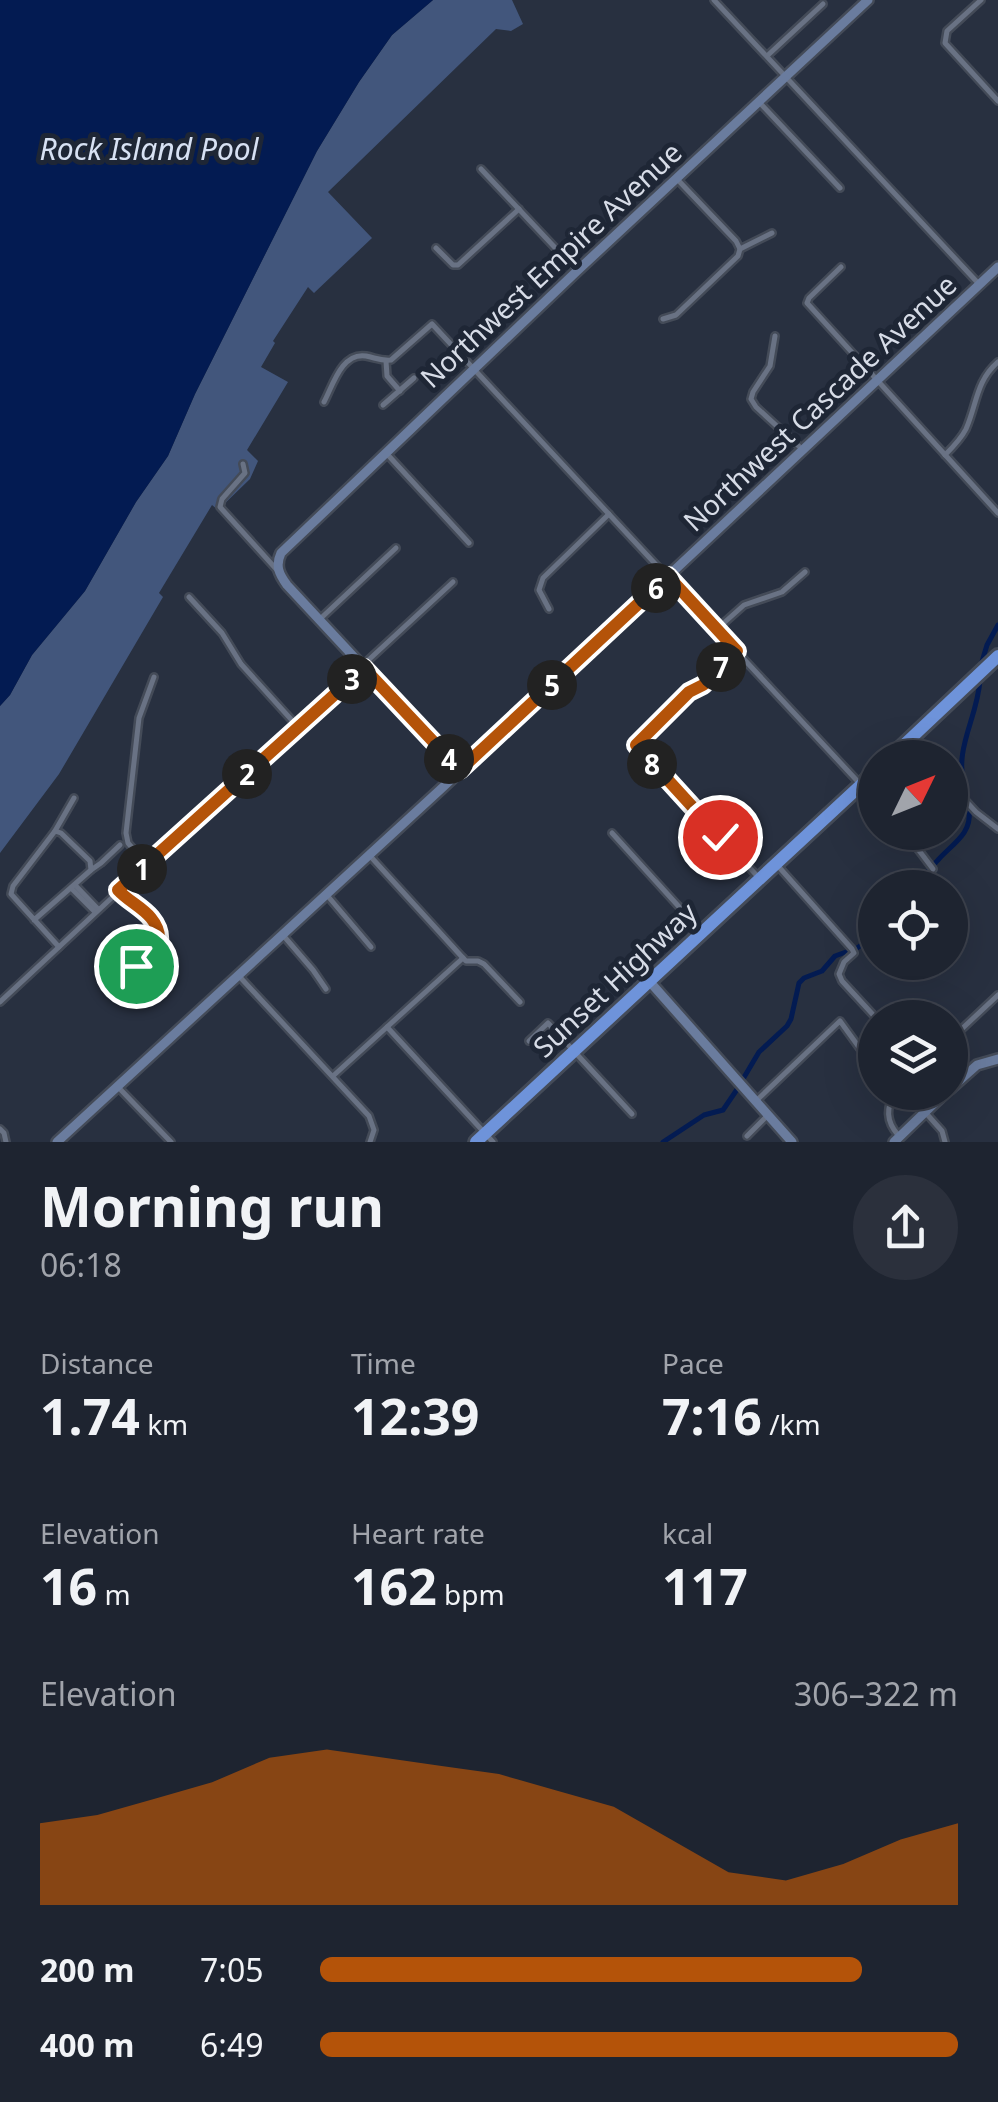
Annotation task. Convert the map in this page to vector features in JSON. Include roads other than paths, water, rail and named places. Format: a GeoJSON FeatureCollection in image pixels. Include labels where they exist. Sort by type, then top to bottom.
{"type":"FeatureCollection","features":[{"type":"Feature","properties":{"kind":"highway"},"geometry":{"type":"LineString","coordinates":[[910,739],[998,656]]}},
{"type":"Feature","properties":{"kind":"highway","name":"Sunset Highway"},"geometry":{"type":"LineString","coordinates":[[485,1139],[858,787]]}},
{"type":"Feature","properties":{"kind":"street"},"geometry":{"type":"LineString","coordinates":[[714,0],[979,285]]}},
{"type":"Feature","properties":{"kind":"street","name":"Northwest Empire Avenue"},"geometry":{"type":"LineString","coordinates":[[278,570],[278,558],[284,548],[868,0]]}},
{"type":"Feature","properties":{"kind":"street"},"geometry":{"type":"LineString","coordinates":[[981,0],[947,31],[944,40],[998,101]]}},
{"type":"Feature","properties":{"kind":"street"},"geometry":{"type":"LineString","coordinates":[[767,56],[824,4]]}},
{"type":"Feature","properties":{"kind":"street"},"geometry":{"type":"LineString","coordinates":[[759,102],[840,188]]}},
{"type":"Feature","properties":{"kind":"street"},"geometry":{"type":"LineString","coordinates":[[481,169],[577,271]]}},
{"type":"Feature","properties":{"kind":"street"},"geometry":{"type":"LineString","coordinates":[[662,320],[676,315],[738,256],[740,249],[676,178]]}},
{"type":"Feature","properties":{"kind":"street"},"geometry":{"type":"LineString","coordinates":[[436,248],[453,265],[458,265],[518,209]]}},
{"type":"Feature","properties":{"kind":"street"},"geometry":{"type":"LineString","coordinates":[[740,249],[772,233]]}},
{"type":"Feature","properties":{"kind":"street"},"geometry":{"type":"LineString","coordinates":[[841,267],[807,303],[997,509]]}},
{"type":"Feature","properties":{"kind":"street","name":"Northwest Cascade Avenue"},"geometry":{"type":"LineString","coordinates":[[57,1142],[998,267]]}},
{"type":"Feature","properties":{"kind":"street"},"geometry":{"type":"LineString","coordinates":[[324,402],[350,359],[361,355],[386,361],[396,357],[432,324],[858,781]]}},
{"type":"Feature","properties":{"kind":"street"},"geometry":{"type":"LineString","coordinates":[[775,336],[770,366],[751,399],[803,450]]}},
{"type":"Feature","properties":{"kind":"street"},"geometry":{"type":"LineString","coordinates":[[386,361],[387,376],[400,390]]}},
{"type":"Feature","properties":{"kind":"street"},"geometry":{"type":"LineString","coordinates":[[945,454],[964,433],[980,384],[998,362]]}},
{"type":"Feature","properties":{"kind":"street"},"geometry":{"type":"LineString","coordinates":[[384,405],[414,378]]}},
{"type":"Feature","properties":{"kind":"street"},"geometry":{"type":"LineString","coordinates":[[385,452],[469,542]]}},
{"type":"Feature","properties":{"kind":"street"},"geometry":{"type":"LineString","coordinates":[[243,464],[244,473],[220,504],[222,510],[460,770]]}},
{"type":"Feature","properties":{"kind":"street"},"geometry":{"type":"LineString","coordinates":[[549,610],[539,590],[543,578],[610,514]]}},
{"type":"Feature","properties":{"kind":"street"},"geometry":{"type":"LineString","coordinates":[[319,620],[396,548]]}},
{"type":"Feature","properties":{"kind":"street"},"geometry":{"type":"LineString","coordinates":[[716,629],[744,605],[782,592],[805,572]]}},
{"type":"Feature","properties":{"kind":"street"},"geometry":{"type":"LineString","coordinates":[[1,999],[453,582]]}},
{"type":"Feature","properties":{"kind":"street"},"geometry":{"type":"LineString","coordinates":[[189,598],[222,633],[241,664],[298,726]]}},
{"type":"Feature","properties":{"kind":"street"},"geometry":{"type":"LineString","coordinates":[[737,651],[636,744],[760,878]]}},
{"type":"Feature","properties":{"kind":"street"},"geometry":{"type":"LineString","coordinates":[[146,864],[128,843],[126,832],[138,718],[154,676]]}},
{"type":"Feature","properties":{"kind":"street"},"geometry":{"type":"LineString","coordinates":[[58,946],[8,895],[74,798]]}},
{"type":"Feature","properties":{"kind":"street"},"geometry":{"type":"LineString","coordinates":[[968,804],[998,829]]}},
{"type":"Feature","properties":{"kind":"street"},"geometry":{"type":"LineString","coordinates":[[55,831],[90,860],[91,870]]}},
{"type":"Feature","properties":{"kind":"street"},"geometry":{"type":"LineString","coordinates":[[612,833],[702,933]]}},
{"type":"Feature","properties":{"kind":"street"},"geometry":{"type":"LineString","coordinates":[[34,920],[120,845]]}},
{"type":"Feature","properties":{"kind":"street"},"geometry":{"type":"LineString","coordinates":[[917,850],[930,867]]}},
{"type":"Feature","properties":{"kind":"street"},"geometry":{"type":"LineString","coordinates":[[368,854],[466,961],[484,964],[520,1002]]}},
{"type":"Feature","properties":{"kind":"street"},"geometry":{"type":"LineString","coordinates":[[776,864],[854,953],[839,974],[860,1000]]}},
{"type":"Feature","properties":{"kind":"street"},"geometry":{"type":"LineString","coordinates":[[73,886],[96,911]]}},
{"type":"Feature","properties":{"kind":"street"},"geometry":{"type":"LineString","coordinates":[[118,890],[146,913],[158,930],[155,956],[140,969]]}},
{"type":"Feature","properties":{"kind":"street"},"geometry":{"type":"LineString","coordinates":[[326,894],[372,947]]}},
{"type":"Feature","properties":{"kind":"street"},"geometry":{"type":"LineString","coordinates":[[282,934],[326,988]]}},
{"type":"Feature","properties":{"kind":"street"},"geometry":{"type":"LineString","coordinates":[[333,1076],[463,958]]}},
{"type":"Feature","properties":{"kind":"street"},"geometry":{"type":"LineString","coordinates":[[238,975],[369,1116],[374,1130],[370,1142]]}},
{"type":"Feature","properties":{"kind":"street"},"geometry":{"type":"LineString","coordinates":[[650,982],[792,1142]]}},
{"type":"Feature","properties":{"kind":"street"},"geometry":{"type":"LineString","coordinates":[[968,1024],[998,996]]}},
{"type":"Feature","properties":{"kind":"street"},"geometry":{"type":"LineString","coordinates":[[756,1101],[840,1021],[858,1046]]}},
{"type":"Feature","properties":{"kind":"street"},"geometry":{"type":"LineString","coordinates":[[528,1040],[548,1022],[632,1114]]}},
{"type":"Feature","properties":{"kind":"street"},"geometry":{"type":"LineString","coordinates":[[387,1027],[485,1139]]}},
{"type":"Feature","properties":{"kind":"street"},"geometry":{"type":"LineString","coordinates":[[968,1074],[978,1065],[998,1058]]}},
{"type":"Feature","properties":{"kind":"street"},"geometry":{"type":"LineString","coordinates":[[116,1086],[171,1142]]}},
{"type":"Feature","properties":{"kind":"street"},"geometry":{"type":"LineString","coordinates":[[888,1110],[897,1140],[926,1110]]}},
{"type":"Feature","properties":{"kind":"street"},"geometry":{"type":"LineString","coordinates":[[924,1112],[942,1131],[945,1142]]}},
{"type":"Feature","properties":{"kind":"street"},"geometry":{"type":"LineString","coordinates":[[748,1136],[768,1116]]}},
{"type":"Feature","properties":{"kind":"street"},"geometry":{"type":"LineString","coordinates":[[0,1129],[6,1142]]}},
{"type":"Feature","properties":{"kind":"water","name":"Rock Island Pool"},"geometry":{"type":"Polygon","coordinates":[[[0,0],[433,0],[392,35],[359,82],[317,151],[168,456],[136,502],[85,591],[32,655],[0,706],[0,0]]]}},
{"type":"Feature","properties":{"kind":"waterway"},"geometry":{"type":"LineString","coordinates":[[981,665],[998,625]]}},
{"type":"Feature","properties":{"kind":"waterway"},"geometry":{"type":"LineString","coordinates":[[966,740],[980,680]]}},
{"type":"Feature","properties":{"kind":"waterway"},"geometry":{"type":"LineString","coordinates":[[929,870],[960,838],[969,811]]}},
{"type":"Feature","properties":{"kind":"waterway"},"geometry":{"type":"LineString","coordinates":[[743,1079],[759,1052],[787,1026],[799,983],[822,971],[835,956],[858,947]]}},
{"type":"Feature","properties":{"kind":"waterway"},"geometry":{"type":"LineString","coordinates":[[663,1142],[704,1115],[723,1110],[738,1088]]}}]}
